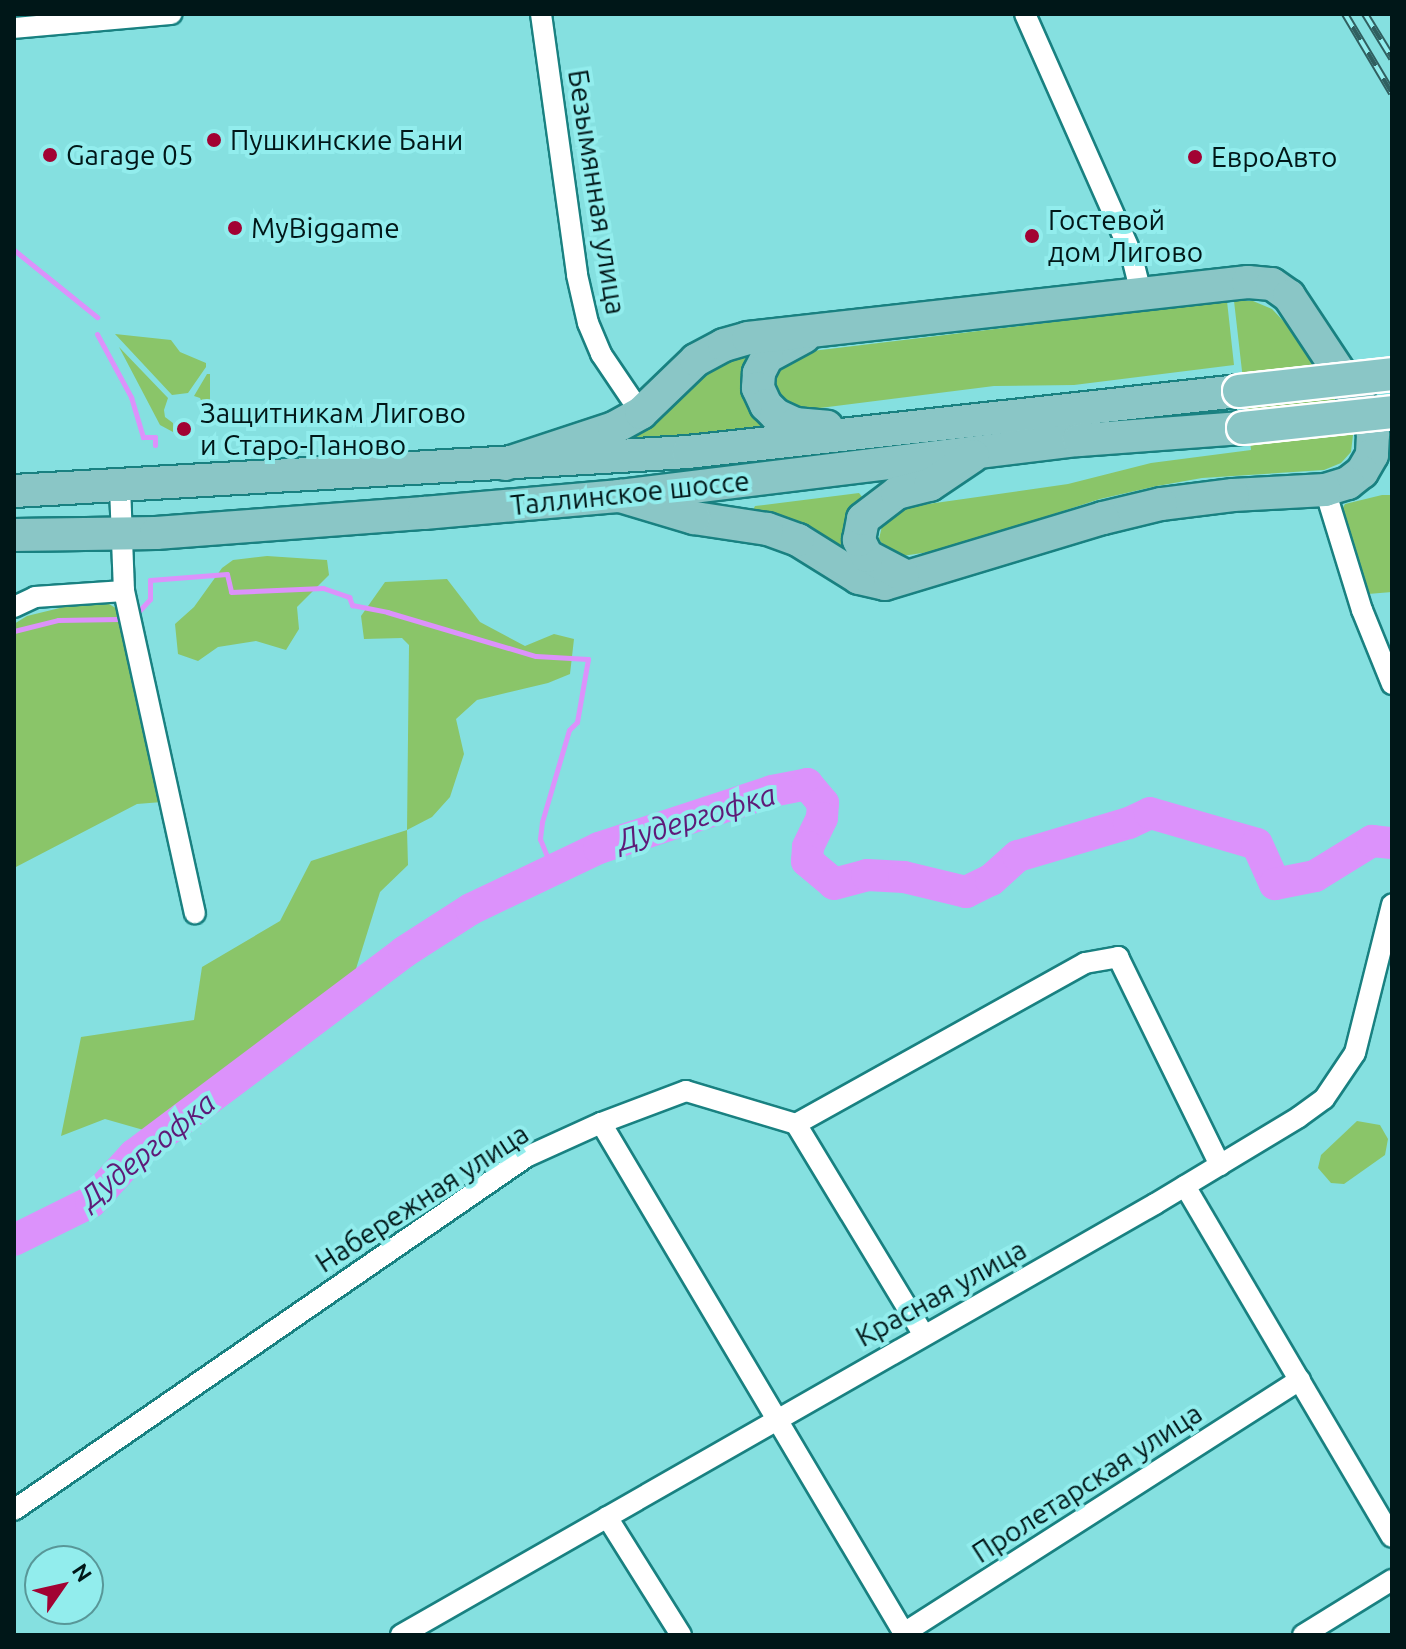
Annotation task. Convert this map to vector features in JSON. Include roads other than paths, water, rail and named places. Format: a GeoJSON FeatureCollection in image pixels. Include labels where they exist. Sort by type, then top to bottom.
{"type":"FeatureCollection","features":[{"type":"Feature","properties":{"kind":"main road"},"geometry":{"type":"LineString","coordinates":[[505,464],[587,438],[641,413],[696,360],[724,345],[778,333],[818,331],[1139,281],[1272,284],[1289,296],[1367,414],[1373,434],[1372,455],[1362,472],[1348,483],[1325,490],[1233,495],[1161,504],[1103,518],[885,584],[859,578],[798,540],[767,529],[694,518],[620,496]]}},
{"type":"Feature","properties":{"kind":"main road"},"geometry":{"type":"LineString","coordinates":[[818,331],[780,347],[767,357],[759,373],[758,388],[766,405],[776,415],[795,424],[882,431]]}},
{"type":"Feature","properties":{"kind":"main road","name":"Таллинское шоссе"},"geometry":{"type":"LineString","coordinates":[[14,491],[688,452],[1392,374]]}},
{"type":"Feature","properties":{"kind":"main road","name":"Таллинское шоссе"},"geometry":{"type":"LineString","coordinates":[[14,535],[121,534],[620,496],[1079,440],[1243,428],[1392,412]]}},
{"type":"Feature","properties":{"kind":"main road"},"geometry":{"type":"LineString","coordinates":[[912,578],[884,568],[867,556],[859,540],[863,519],[897,493],[930,485],[979,452]]}},
{"type":"Feature","properties":{"kind":"street"},"geometry":{"type":"LineString","coordinates":[[14,28],[171,14]]}},
{"type":"Feature","properties":{"kind":"street","name":"Безымянная улица"},"geometry":{"type":"LineString","coordinates":[[541,14],[577,275],[588,323],[601,354],[641,413]]}},
{"type":"Feature","properties":{"kind":"street"},"geometry":{"type":"LineString","coordinates":[[1025,14],[1139,281]]}},
{"type":"Feature","properties":{"kind":"street"},"geometry":{"type":"LineString","coordinates":[[120,485],[124,591],[195,913]]}},
{"type":"Feature","properties":{"kind":"street"},"geometry":{"type":"LineString","coordinates":[[1325,490],[1362,610],[1392,684]]}},
{"type":"Feature","properties":{"kind":"street"},"geometry":{"type":"LineString","coordinates":[[14,607],[35,597],[124,591]]}},
{"type":"Feature","properties":{"kind":"street","name":"Красная улица"},"geometry":{"type":"LineString","coordinates":[[401,1635],[1185,1186],[1324,1099],[1342,1077],[1355,1053],[1392,905]]}},
{"type":"Feature","properties":{"kind":"street"},"geometry":{"type":"LineString","coordinates":[[924,1335],[796,1124],[1085,963],[1118,957],[1220,1165]]}},
{"type":"Feature","properties":{"kind":"street","name":"Набережная улица"},"geometry":{"type":"LineString","coordinates":[[14,1510],[526,1157],[601,1123],[686,1091],[796,1124]]}},
{"type":"Feature","properties":{"kind":"street"},"geometry":{"type":"LineString","coordinates":[[601,1123],[904,1634]]}},
{"type":"Feature","properties":{"kind":"street"},"geometry":{"type":"LineString","coordinates":[[1185,1186],[1392,1537]]}},
{"type":"Feature","properties":{"kind":"street","name":"Пролетарская улица"},"geometry":{"type":"LineString","coordinates":[[904,1634],[1300,1380]]}},
{"type":"Feature","properties":{"kind":"street"},"geometry":{"type":"LineString","coordinates":[[607,1517],[681,1635]]}},
{"type":"Feature","properties":{"kind":"street"},"geometry":{"type":"LineString","coordinates":[[1303,1635],[1392,1580]]}},
{"type":"Feature","properties":{"kind":"waterway"},"geometry":{"type":"LineString","coordinates":[[14,250],[97,317]]}},
{"type":"Feature","properties":{"kind":"waterway"},"geometry":{"type":"LineString","coordinates":[[97,334],[131,397],[143,437],[155,437],[155,445]]}},
{"type":"Feature","properties":{"kind":"waterway"},"geometry":{"type":"LineString","coordinates":[[139,611],[150,599],[150,580],[227,574],[231,592],[323,588],[349,597],[352,605],[387,612],[536,656],[588,659],[577,722],[569,730],[542,822],[540,839],[552,869]]}},
{"type":"Feature","properties":{"kind":"waterway"},"geometry":{"type":"LineString","coordinates":[[14,631],[58,620],[119,619]]}},
{"type":"Feature","properties":{"kind":"waterway","name":"Дудергофка"},"geometry":{"type":"LineString","coordinates":[[14,1240],[91,1202],[134,1155],[404,952],[471,909],[599,848],[772,791],[807,784],[823,803],[822,818],[808,847],[807,861],[834,884],[867,875],[904,877],[966,892],[991,880],[1018,856],[1129,823],[1150,813],[1257,844],[1275,884],[1315,876],[1372,841],[1392,843]]}},
{"type":"Feature","properties":{"kind":"railway"},"geometry":{"type":"LineString","coordinates":[[1345,14],[1392,93]]}},
{"type":"Feature","properties":{"kind":"railway"},"geometry":{"type":"LineString","coordinates":[[1365,14],[1392,58]]}},
{"type":"Feature","properties":{"kind":"place","name":"Пушкинские Бани"},"geometry":{"type":"Point","coordinates":[214,140]}},
{"type":"Feature","properties":{"kind":"place","name":"Garage 05"},"geometry":{"type":"Point","coordinates":[50,155]}},
{"type":"Feature","properties":{"kind":"place","name":"ЕвроАвто"},"geometry":{"type":"Point","coordinates":[1195,157]}},
{"type":"Feature","properties":{"kind":"place","name":"MyBiggame"},"geometry":{"type":"Point","coordinates":[235,228]}},
{"type":"Feature","properties":{"kind":"place","name":"Гостевой дом Лигово"},"geometry":{"type":"Point","coordinates":[1032,236]}},
{"type":"Feature","properties":{"kind":"place","name":"Защитникам Лигово и Старо-Паново"},"geometry":{"type":"Point","coordinates":[184,429]}}]}
